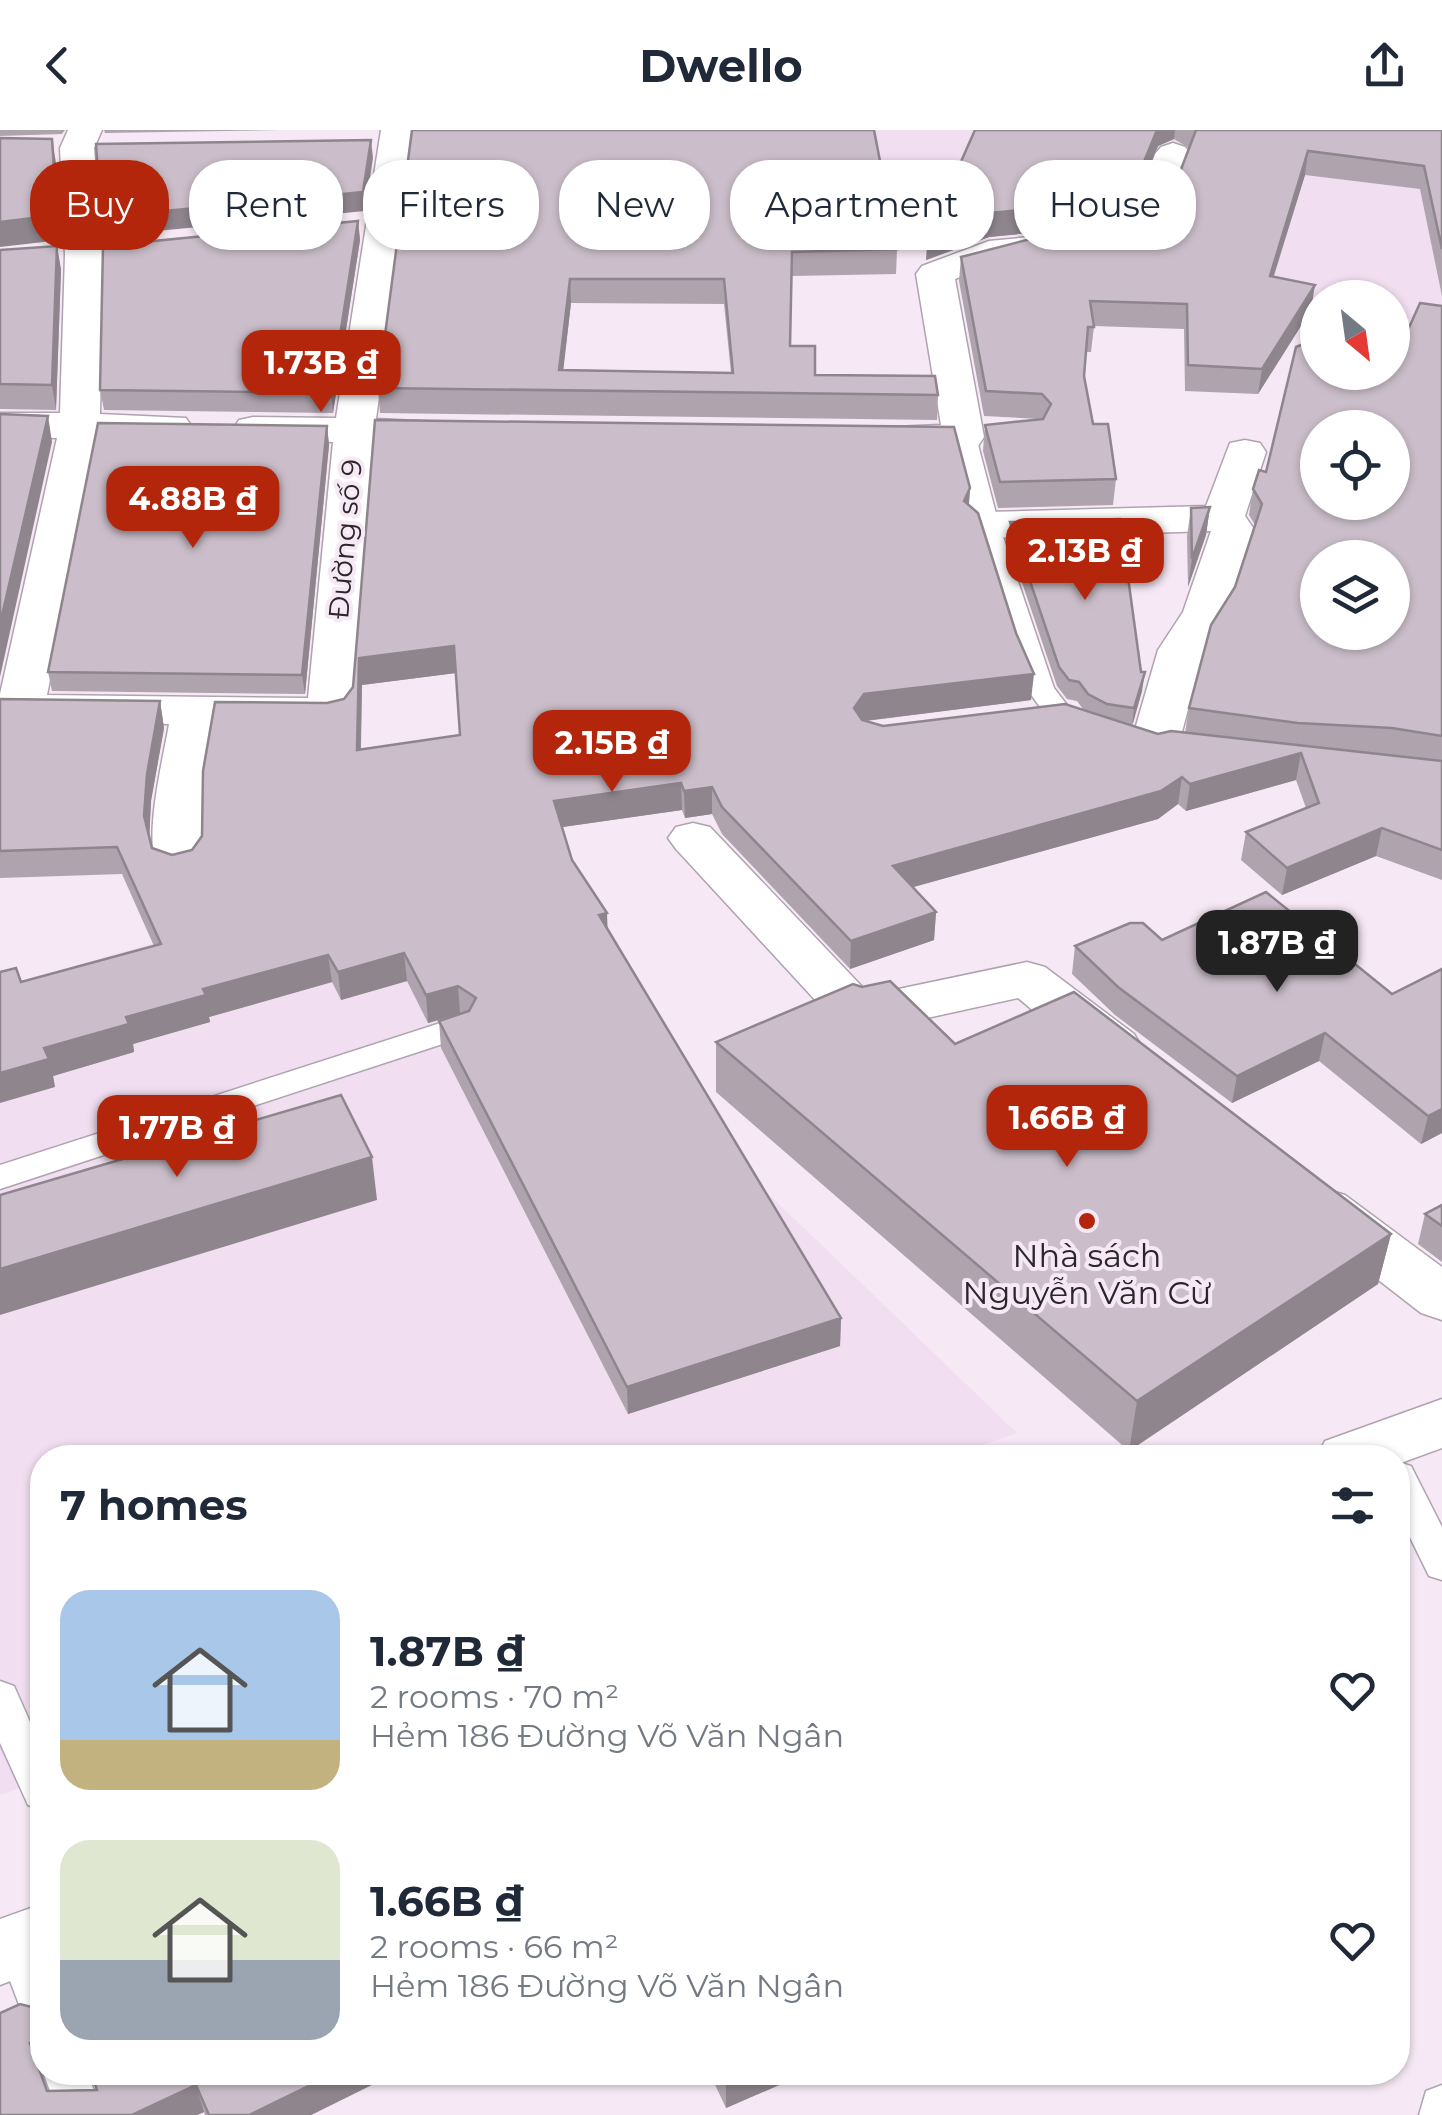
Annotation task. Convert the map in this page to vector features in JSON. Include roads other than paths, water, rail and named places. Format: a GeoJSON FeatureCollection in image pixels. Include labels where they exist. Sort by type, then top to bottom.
{"type":"FeatureCollection","features":[{"type":"Feature","properties":{"kind":"street","name":"Đường số 9"},"geometry":{"type":"LineString","coordinates":[[195,710],[330,712],[354,430],[364,225],[384,139]]}},
{"type":"Feature","properties":{"kind":"street"},"geometry":{"type":"LineString","coordinates":[[38,148],[93,142],[67,256],[80,426],[11,708],[195,710],[180,798],[178,864]]}},
{"type":"Feature","properties":{"kind":"street"},"geometry":{"type":"LineString","coordinates":[[844,436],[974,434],[936,274],[989,252],[1060,246],[1139,248],[1173,154]]}},
{"type":"Feature","properties":{"kind":"street"},"geometry":{"type":"LineString","coordinates":[[67,256],[121,251]]}},
{"type":"Feature","properties":{"kind":"street","name":"Đường số 9"},"geometry":{"type":"LineString","coordinates":[[0,426],[490,432]]}},
{"type":"Feature","properties":{"kind":"street"},"geometry":{"type":"LineString","coordinates":[[1222,518],[1245,452]]}},
{"type":"Feature","properties":{"kind":"street"},"geometry":{"type":"LineString","coordinates":[[986,524],[1222,518],[1232,529],[1223,567],[1205,612],[1181,650],[1145,741]]}},
{"type":"Feature","properties":{"kind":"street"},"geometry":{"type":"LineString","coordinates":[[693,838],[859,1015],[1027,979],[1150,1074]]}},
{"type":"Feature","properties":{"kind":"street"},"geometry":{"type":"LineString","coordinates":[[1288,1180],[1442,1298]]}},
{"type":"Feature","properties":{"kind":"street"},"geometry":{"type":"LineString","coordinates":[[1404,1445],[1442,1423]]}},
{"type":"Feature","properties":{"kind":"lane"},"geometry":{"type":"LineString","coordinates":[[974,434],[986,524],[1041,689],[1040,718],[1097,734],[1145,741]]}},
{"type":"Feature","properties":{"kind":"lane"},"geometry":{"type":"LineString","coordinates":[[0,1177],[459,1028]]}},
{"type":"Feature","properties":{"kind":"lane"},"geometry":{"type":"LineString","coordinates":[[1410,1511],[1442,1565]]}},
{"type":"Feature","properties":{"kind":"lane"},"geometry":{"type":"LineString","coordinates":[[0,1698],[30,1766]]}},
{"type":"Feature","properties":{"kind":"lane"},"geometry":{"type":"LineString","coordinates":[[20,1945],[30,1975]]}},
{"type":"Feature","properties":{"kind":"lane"},"geometry":{"type":"LineString","coordinates":[[70,2085],[80,2115]]}},
{"type":"Feature","properties":{"kind":"lane"},"geometry":{"type":"LineString","coordinates":[[1441,2115],[1442,2106]]}},
{"type":"Feature","properties":{"kind":"place","name":"Nhà sách Nguyễn Văn Cừ"},"geometry":{"type":"Point","coordinates":[1087,1221]}}]}
